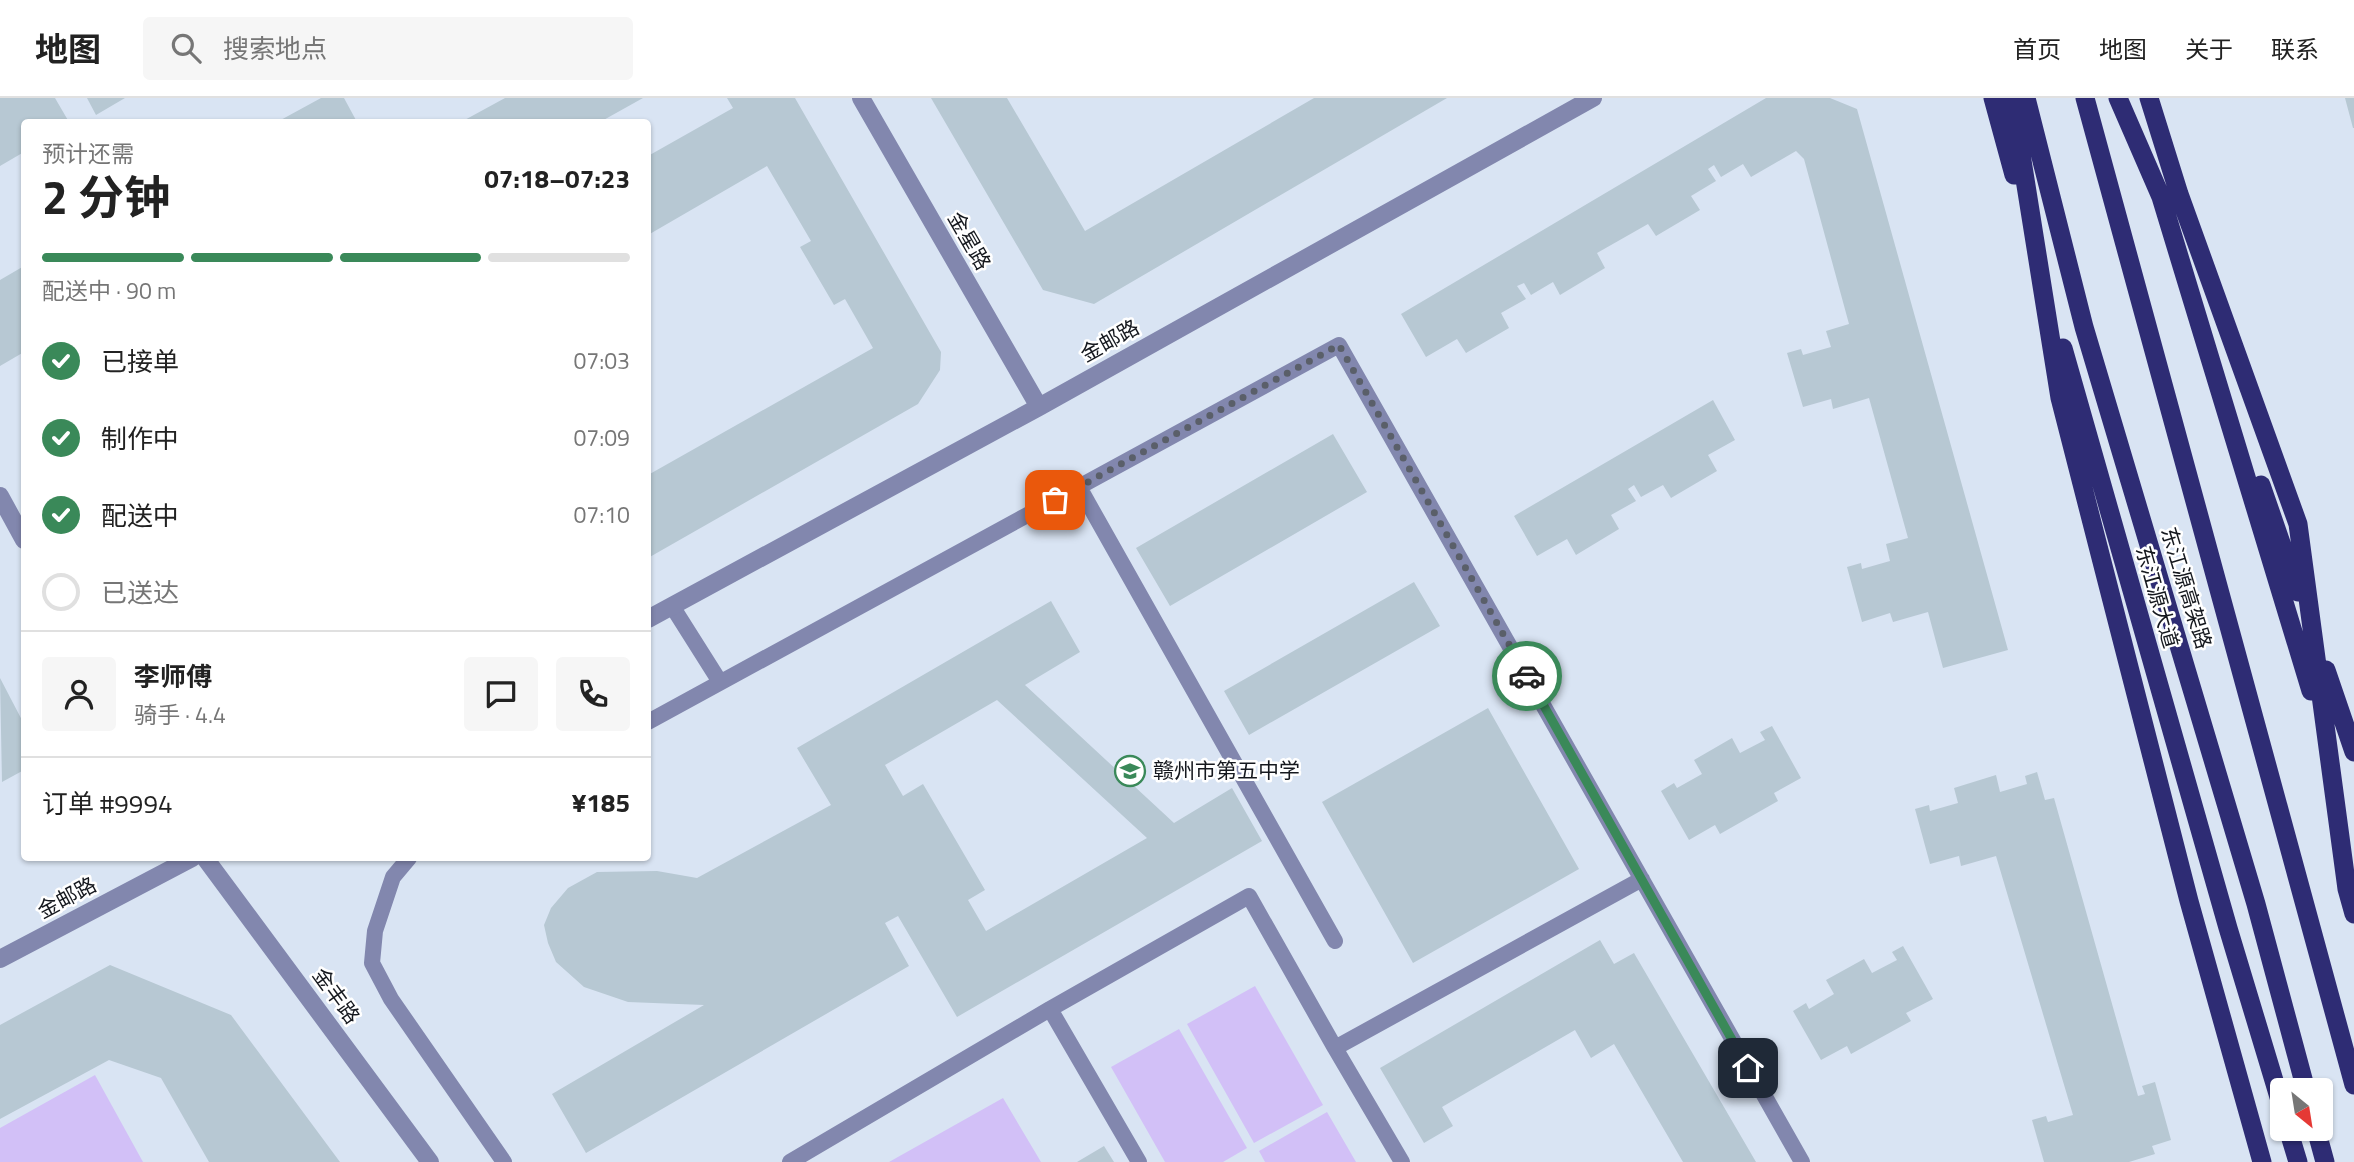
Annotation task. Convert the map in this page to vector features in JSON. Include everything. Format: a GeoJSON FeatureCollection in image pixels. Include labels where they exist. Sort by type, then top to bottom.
{"type":"FeatureCollection","features":[{"type":"Feature","properties":{"kind":"highway","name":"东江源大道"},"geometry":{"type":"LineString","coordinates":[[1993,98],[2220,901],[2273,1078]]}},
{"type":"Feature","properties":{"kind":"highway"},"geometry":{"type":"LineString","coordinates":[[2012,98],[2060,398],[2185,888],[2262,1162]]}},
{"type":"Feature","properties":{"kind":"highway","name":"东江源高架路"},"geometry":{"type":"LineString","coordinates":[[2026,98],[2084,327],[2256,904],[2303,1078]]}},
{"type":"Feature","properties":{"kind":"highway","name":"东江源高架路"},"geometry":{"type":"LineString","coordinates":[[2085,98],[2354,1085]]}},
{"type":"Feature","properties":{"kind":"highway"},"geometry":{"type":"LineString","coordinates":[[2118,98],[2161,197],[2354,752]]}},
{"type":"Feature","properties":{"kind":"highway"},"geometry":{"type":"LineString","coordinates":[[2149,98],[2179,194],[2298,524],[2347,889],[2354,914]]}},
{"type":"Feature","properties":{"kind":"highway"},"geometry":{"type":"LineString","coordinates":[[2161,197],[2354,832]]}},
{"type":"Feature","properties":{"kind":"highway"},"geometry":{"type":"LineString","coordinates":[[2292,1141],[2298,1162]]}},
{"type":"Feature","properties":{"kind":"highway"},"geometry":{"type":"LineString","coordinates":[[2319,1141],[2325,1162]]}},
{"type":"Feature","properties":{"kind":"street","name":"金星路"},"geometry":{"type":"LineString","coordinates":[[860,98],[1039,407]]}},
{"type":"Feature","properties":{"kind":"street","name":"金邮路"},"geometry":{"type":"LineString","coordinates":[[651,617],[1039,407],[1593,98]]}},
{"type":"Feature","properties":{"kind":"street"},"geometry":{"type":"LineString","coordinates":[[0,496],[21,534]]}},
{"type":"Feature","properties":{"kind":"street","name":"金邮路"},"geometry":{"type":"LineString","coordinates":[[0,959],[186,861]]}},
{"type":"Feature","properties":{"kind":"street","name":"金丰路"},"geometry":{"type":"LineString","coordinates":[[207,861],[430,1162]]}},
{"type":"Feature","properties":{"kind":"lane"},"geometry":{"type":"LineString","coordinates":[[651,720],[1339,345],[1802,1162]]}},
{"type":"Feature","properties":{"kind":"lane"},"geometry":{"type":"LineString","coordinates":[[1079,487],[1335,941]]}},
{"type":"Feature","properties":{"kind":"lane"},"geometry":{"type":"LineString","coordinates":[[672,606],[720,682]]}},
{"type":"Feature","properties":{"kind":"lane"},"geometry":{"type":"LineString","coordinates":[[406,861],[393,877],[376,931],[372,964],[391,999],[503,1162]]}},
{"type":"Feature","properties":{"kind":"lane"},"geometry":{"type":"LineString","coordinates":[[1335,1048],[1642,879]]}},
{"type":"Feature","properties":{"kind":"lane"},"geometry":{"type":"LineString","coordinates":[[790,1162],[1249,896],[1402,1162]]}},
{"type":"Feature","properties":{"kind":"lane"},"geometry":{"type":"LineString","coordinates":[[1050,1009],[1139,1162]]}},
{"type":"Feature","properties":{"kind":"shaded area"},"geometry":{"type":"Polygon","coordinates":[[[1255,986],[1323,1105],[1254,1143],[1187,1024],[1255,986]]]}},
{"type":"Feature","properties":{"kind":"shaded area"},"geometry":{"type":"Polygon","coordinates":[[[1179,1029],[1247,1148],[1223,1162],[1165,1162],[1111,1067],[1179,1029]]]}},
{"type":"Feature","properties":{"kind":"shaded area"},"geometry":{"type":"Polygon","coordinates":[[[95,1075],[143,1162],[0,1162],[0,1128],[95,1075]]]}},
{"type":"Feature","properties":{"kind":"shaded area"},"geometry":{"type":"Polygon","coordinates":[[[1003,1098],[1041,1162],[889,1162],[1003,1098]]]}},
{"type":"Feature","properties":{"kind":"shaded area"},"geometry":{"type":"Polygon","coordinates":[[[1327,1112],[1356,1162],[1265,1162],[1259,1151],[1327,1112]]]}},
{"type":"Feature","properties":{"kind":"building"},"geometry":{"type":"Polygon","coordinates":[[[0,98],[55,98],[67,119],[21,119],[21,154],[0,166],[0,98]]]}},
{"type":"Feature","properties":{"kind":"building"},"geometry":{"type":"Polygon","coordinates":[[[87,98],[125,98],[96,115],[87,98]]]}},
{"type":"Feature","properties":{"kind":"building"},"geometry":{"type":"Polygon","coordinates":[[[321,98],[344,98],[355,119],[282,119],[321,98]]]}},
{"type":"Feature","properties":{"kind":"building"},"geometry":{"type":"Polygon","coordinates":[[[505,98],[643,98],[605,119],[466,119],[505,98]]]}},
{"type":"Feature","properties":{"kind":"building"},"geometry":{"type":"Polygon","coordinates":[[[727,98],[795,98],[941,352],[940,370],[918,404],[651,556],[651,473],[873,348],[845,299],[834,305],[800,247],[811,241],[767,166],[651,233],[651,154],[733,108],[727,98]]]}},
{"type":"Feature","properties":{"kind":"building"},"geometry":{"type":"Polygon","coordinates":[[[931,98],[1007,98],[1085,231],[1314,98],[1447,98],[1094,304],[1043,290],[931,98]]]}},
{"type":"Feature","properties":{"kind":"building"},"geometry":{"type":"Polygon","coordinates":[[[1766,98],[1830,98],[1857,109],[2008,650],[1943,668],[1928,612],[1893,622],[1890,613],[1862,622],[1847,567],[1861,563],[1862,569],[1890,561],[1886,544],[1908,538],[1869,398],[1833,409],[1831,399],[1803,407],[1787,353],[1801,349],[1803,355],[1831,347],[1826,331],[1849,324],[1804,159],[1796,151],[1751,177],[1743,164],[1721,177],[1714,165],[1708,169],[1716,181],[1691,196],[1700,210],[1656,236],[1648,224],[1597,253],[1605,268],[1560,295],[1553,282],[1531,295],[1524,283],[1517,286],[1526,299],[1501,313],[1509,328],[1466,353],[1457,339],[1426,357],[1401,314],[1766,98]]]}},
{"type":"Feature","properties":{"kind":"building"},"geometry":{"type":"Polygon","coordinates":[[[2345,98],[2354,98],[2354,128],[2353,128],[2345,98]]]}},
{"type":"Feature","properties":{"kind":"building"},"geometry":{"type":"Polygon","coordinates":[[[21,268],[21,354],[0,366],[0,280],[21,268]]]}},
{"type":"Feature","properties":{"kind":"building"},"geometry":{"type":"Polygon","coordinates":[[[1713,400],[1735,440],[1708,455],[1717,471],[1671,498],[1663,485],[1641,497],[1634,485],[1628,489],[1636,501],[1611,515],[1619,529],[1576,555],[1567,539],[1537,556],[1514,516],[1713,400]]]}},
{"type":"Feature","properties":{"kind":"building"},"geometry":{"type":"Polygon","coordinates":[[[1333,434],[1367,492],[1170,606],[1136,548],[1333,434]]]}},
{"type":"Feature","properties":{"kind":"building"},"geometry":{"type":"Polygon","coordinates":[[[1414,582],[1440,626],[1249,735],[1224,691],[1414,582]]]}},
{"type":"Feature","properties":{"kind":"building"},"geometry":{"type":"Polygon","coordinates":[[[1051,601],[1080,652],[1025,685],[1174,823],[1232,788],[1262,841],[957,1017],[898,916],[885,923],[909,966],[586,1153],[552,1094],[704,1005],[628,1002],[584,987],[556,962],[548,943],[544,925],[551,908],[568,888],[597,872],[657,871],[697,878],[831,805],[797,748],[1051,601]],[[997,700],[885,765],[903,796],[923,784],[985,890],[968,900],[986,931],[1147,838],[997,700]]]}},
{"type":"Feature","properties":{"kind":"building"},"geometry":{"type":"Polygon","coordinates":[[[0,678],[21,718],[21,772],[2,782],[0,678]]]}},
{"type":"Feature","properties":{"kind":"building"},"geometry":{"type":"Polygon","coordinates":[[[1488,708],[1579,869],[1413,963],[1322,802],[1488,708]]]}},
{"type":"Feature","properties":{"kind":"building"},"geometry":{"type":"Polygon","coordinates":[[[1772,726],[1801,778],[1774,793],[1778,801],[1720,834],[1715,825],[1689,840],[1661,791],[1674,783],[1677,788],[1702,774],[1694,760],[1732,738],[1740,753],[1765,740],[1760,732],[1772,726]]]}},
{"type":"Feature","properties":{"kind":"building"},"geometry":{"type":"Polygon","coordinates":[[[2037,772],[2045,800],[2054,798],[2138,1096],[2145,1094],[2142,1086],[2155,1082],[2171,1140],[2152,1146],[2155,1154],[2129,1162],[2044,1162],[2032,1120],[2046,1116],[2048,1122],[2073,1115],[1996,856],[1961,866],[1959,856],[1930,864],[1915,809],[1929,805],[1930,811],[1958,803],[1954,788],[1996,775],[2000,792],[2027,784],[2025,776],[2037,772]]]}},
{"type":"Feature","properties":{"kind":"building"},"geometry":{"type":"Polygon","coordinates":[[[1600,940],[1614,964],[1634,953],[1756,1162],[1683,1162],[1614,1044],[1591,1058],[1575,1030],[1442,1107],[1453,1126],[1424,1143],[1380,1068],[1600,940]]]}},
{"type":"Feature","properties":{"kind":"building"},"geometry":{"type":"Polygon","coordinates":[[[1903,946],[1933,999],[1906,1013],[1911,1021],[1851,1054],[1847,1046],[1821,1060],[1793,1011],[1806,1003],[1809,1009],[1834,994],[1826,980],[1864,959],[1872,973],[1897,960],[1892,952],[1903,946]]]}},
{"type":"Feature","properties":{"kind":"building"},"geometry":{"type":"Polygon","coordinates":[[[110,965],[231,1015],[340,1162],[209,1162],[161,1078],[109,1060],[0,1119],[0,1025],[110,965]]]}},
{"type":"Feature","properties":{"kind":"building"},"geometry":{"type":"Polygon","coordinates":[[[1104,1146],[1114,1162],[1077,1162],[1104,1146]]]}},
{"type":"Feature","properties":{"kind":"way so far"},"geometry":{"type":"LineString","coordinates":[[1055,500],[1339,345],[1527,676]]}},
{"type":"Feature","properties":{"kind":"place","name":"赣州市第五中学"},"geometry":{"type":"Point","coordinates":[1130,771]}},
{"type":"Feature","properties":{"kind":"route"},"geometry":{"type":"LineString","coordinates":[[1527,676],[1748,1068]]}}]}
